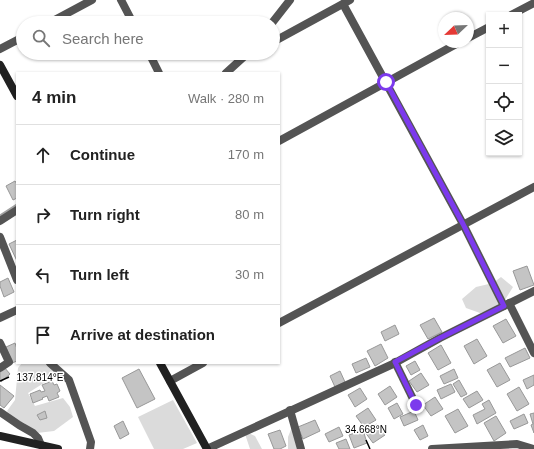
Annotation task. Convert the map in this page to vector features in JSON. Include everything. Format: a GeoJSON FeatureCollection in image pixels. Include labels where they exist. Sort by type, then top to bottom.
{"type":"FeatureCollection","features":[{"type":"Feature","properties":{"kind":"street"},"geometry":{"type":"LineString","coordinates":[[62,16],[92,0]]}},
{"type":"Feature","properties":{"kind":"street"},"geometry":{"type":"LineString","coordinates":[[121,0],[129,16]]}},
{"type":"Feature","properties":{"kind":"street"},"geometry":{"type":"LineString","coordinates":[[277,16],[290,0]]}},
{"type":"Feature","properties":{"kind":"street"},"geometry":{"type":"LineString","coordinates":[[280,38],[347,2],[386,82],[534,353]]}},
{"type":"Feature","properties":{"kind":"street"},"geometry":{"type":"LineString","coordinates":[[517,12],[534,3]]}},
{"type":"Feature","properties":{"kind":"street"},"geometry":{"type":"LineString","coordinates":[[474,35],[486,29]]}},
{"type":"Feature","properties":{"kind":"street"},"geometry":{"type":"LineString","coordinates":[[0,49],[16,41]]}},
{"type":"Feature","properties":{"kind":"street"},"geometry":{"type":"LineString","coordinates":[[280,140],[449,48]]}},
{"type":"Feature","properties":{"kind":"street"},"geometry":{"type":"LineString","coordinates":[[152,60],[158,72]]}},
{"type":"Feature","properties":{"kind":"street"},"geometry":{"type":"LineString","coordinates":[[227,72],[241,60]]}},
{"type":"Feature","properties":{"kind":"street"},"geometry":{"type":"LineString","coordinates":[[0,65],[16,94]]}},
{"type":"Feature","properties":{"kind":"street"},"geometry":{"type":"LineString","coordinates":[[280,321],[534,187]]}},
{"type":"Feature","properties":{"kind":"street"},"geometry":{"type":"LineString","coordinates":[[0,221],[16,211]]}},
{"type":"Feature","properties":{"kind":"street"},"geometry":{"type":"LineString","coordinates":[[0,237],[16,277]]}},
{"type":"Feature","properties":{"kind":"street"},"geometry":{"type":"LineString","coordinates":[[161,364],[207,449],[395,362],[534,291]]}},
{"type":"Feature","properties":{"kind":"street"},"geometry":{"type":"LineString","coordinates":[[0,318],[16,310]]}},
{"type":"Feature","properties":{"kind":"street"},"geometry":{"type":"LineString","coordinates":[[0,343],[9,362],[0,368]]}},
{"type":"Feature","properties":{"kind":"street"},"geometry":{"type":"LineString","coordinates":[[395,362],[416,405]]}},
{"type":"Feature","properties":{"kind":"street"},"geometry":{"type":"LineString","coordinates":[[51,364],[69,380],[91,442],[90,449]]}},
{"type":"Feature","properties":{"kind":"street"},"geometry":{"type":"LineString","coordinates":[[170,381],[201,364]]}},
{"type":"Feature","properties":{"kind":"street"},"geometry":{"type":"LineString","coordinates":[[290,410],[301,449]]}},
{"type":"Feature","properties":{"kind":"street"},"geometry":{"type":"LineString","coordinates":[[0,412],[33,433],[38,438],[41,445]]}},
{"type":"Feature","properties":{"kind":"street"},"geometry":{"type":"LineString","coordinates":[[0,436],[58,449]]}},
{"type":"Feature","properties":{"kind":"street"},"geometry":{"type":"LineString","coordinates":[[432,449],[517,444],[533,449]]}},
{"type":"Feature","properties":{"kind":"shaded area"},"geometry":{"type":"Polygon","coordinates":[[[501,277],[513,287],[500,308],[480,313],[466,308],[462,299],[476,287],[493,283],[501,277]]]}},
{"type":"Feature","properties":{"kind":"shaded area"},"geometry":{"type":"Polygon","coordinates":[[[21,364],[49,364],[55,376],[28,393],[35,406],[63,398],[70,407],[73,417],[54,431],[37,433],[24,423],[13,418],[7,411],[15,400],[18,368],[21,364]]]}},
{"type":"Feature","properties":{"kind":"shaded area"},"geometry":{"type":"Polygon","coordinates":[[[173,400],[197,443],[183,449],[154,449],[138,417],[173,400]]]}},
{"type":"Feature","properties":{"kind":"shaded area"},"geometry":{"type":"Polygon","coordinates":[[[292,427],[297,449],[288,449],[288,437],[292,427]]]}},
{"type":"Feature","properties":{"kind":"shaded area"},"geometry":{"type":"Polygon","coordinates":[[[244,431],[255,436],[262,449],[250,449],[244,431]]]}},
{"type":"Feature","properties":{"kind":"building"},"geometry":{"type":"Polygon","coordinates":[[[15,181],[16,198],[13,200],[6,186],[15,181]]]}},
{"type":"Feature","properties":{"kind":"building"},"geometry":{"type":"Polygon","coordinates":[[[16,240],[16,259],[9,244],[16,240]]]}},
{"type":"Feature","properties":{"kind":"building"},"geometry":{"type":"Polygon","coordinates":[[[527,266],[534,285],[520,290],[513,271],[527,266]]]}},
{"type":"Feature","properties":{"kind":"building"},"geometry":{"type":"Polygon","coordinates":[[[8,278],[14,292],[4,297],[0,282],[8,278]]]}},
{"type":"Feature","properties":{"kind":"building"},"geometry":{"type":"Polygon","coordinates":[[[434,318],[442,332],[428,339],[420,325],[434,318]]]}},
{"type":"Feature","properties":{"kind":"building"},"geometry":{"type":"Polygon","coordinates":[[[506,319],[516,336],[503,343],[493,326],[506,319]]]}},
{"type":"Feature","properties":{"kind":"building"},"geometry":{"type":"Polygon","coordinates":[[[395,325],[399,334],[385,341],[381,332],[395,325]]]}},
{"type":"Feature","properties":{"kind":"building"},"geometry":{"type":"Polygon","coordinates":[[[477,339],[487,356],[474,364],[464,346],[477,339]]]}},
{"type":"Feature","properties":{"kind":"building"},"geometry":{"type":"Polygon","coordinates":[[[15,343],[16,361],[12,363],[6,347],[15,343]]]}},
{"type":"Feature","properties":{"kind":"building"},"geometry":{"type":"Polygon","coordinates":[[[381,344],[388,358],[375,366],[367,351],[381,344]]]}},
{"type":"Feature","properties":{"kind":"building"},"geometry":{"type":"Polygon","coordinates":[[[441,345],[451,363],[438,370],[428,353],[441,345]]]}},
{"type":"Feature","properties":{"kind":"building"},"geometry":{"type":"Polygon","coordinates":[[[525,348],[530,358],[510,367],[505,358],[525,348]]]}},
{"type":"Feature","properties":{"kind":"building"},"geometry":{"type":"Polygon","coordinates":[[[366,358],[370,367],[356,373],[352,364],[366,358]]]}},
{"type":"Feature","properties":{"kind":"building"},"geometry":{"type":"Polygon","coordinates":[[[415,361],[420,370],[411,375],[406,366],[415,361]]]}},
{"type":"Feature","properties":{"kind":"building"},"geometry":{"type":"Polygon","coordinates":[[[500,363],[510,380],[497,387],[487,370],[500,363]]]}},
{"type":"Feature","properties":{"kind":"building"},"geometry":{"type":"Polygon","coordinates":[[[4,367],[10,374],[1,382],[0,370],[4,367]]]}},
{"type":"Feature","properties":{"kind":"building"},"geometry":{"type":"Polygon","coordinates":[[[139,369],[155,399],[137,408],[122,378],[139,369]]]}},
{"type":"Feature","properties":{"kind":"building"},"geometry":{"type":"Polygon","coordinates":[[[454,369],[458,378],[444,384],[440,376],[454,369]]]}},
{"type":"Feature","properties":{"kind":"building"},"geometry":{"type":"Polygon","coordinates":[[[340,371],[345,382],[335,387],[330,376],[340,371]]]}},
{"type":"Feature","properties":{"kind":"building"},"geometry":{"type":"Polygon","coordinates":[[[421,373],[429,385],[417,392],[409,381],[421,373]]]}},
{"type":"Feature","properties":{"kind":"building"},"geometry":{"type":"Polygon","coordinates":[[[534,375],[534,385],[527,389],[523,380],[534,375]]]}},
{"type":"Feature","properties":{"kind":"building"},"geometry":{"type":"Polygon","coordinates":[[[459,380],[467,394],[461,397],[453,384],[459,380]]]}},
{"type":"Feature","properties":{"kind":"building"},"geometry":{"type":"Polygon","coordinates":[[[52,381],[54,385],[57,384],[60,391],[57,393],[59,397],[49,401],[47,396],[33,403],[30,394],[40,390],[41,392],[45,391],[42,385],[52,381]]]}},
{"type":"Feature","properties":{"kind":"building"},"geometry":{"type":"Polygon","coordinates":[[[451,384],[455,392],[441,399],[437,390],[451,384]]]}},
{"type":"Feature","properties":{"kind":"building"},"geometry":{"type":"Polygon","coordinates":[[[0,385],[14,396],[4,408],[0,405],[0,385]]]}},
{"type":"Feature","properties":{"kind":"building"},"geometry":{"type":"Polygon","coordinates":[[[390,386],[397,397],[385,405],[378,394],[390,386]]]}},
{"type":"Feature","properties":{"kind":"building"},"geometry":{"type":"Polygon","coordinates":[[[519,387],[529,404],[517,411],[507,394],[519,387]]]}},
{"type":"Feature","properties":{"kind":"building"},"geometry":{"type":"Polygon","coordinates":[[[360,388],[367,399],[355,407],[348,395],[360,388]]]}},
{"type":"Feature","properties":{"kind":"building"},"geometry":{"type":"Polygon","coordinates":[[[477,391],[483,400],[469,408],[463,399],[477,391]]]}},
{"type":"Feature","properties":{"kind":"building"},"geometry":{"type":"Polygon","coordinates":[[[435,397],[443,409],[431,416],[423,405],[435,397]]]}},
{"type":"Feature","properties":{"kind":"building"},"geometry":{"type":"Polygon","coordinates":[[[489,400],[496,413],[477,424],[473,415],[485,409],[482,404],[489,400]]]}},
{"type":"Feature","properties":{"kind":"building"},"geometry":{"type":"Polygon","coordinates":[[[397,403],[403,414],[394,419],[388,408],[397,403]]]}},
{"type":"Feature","properties":{"kind":"building"},"geometry":{"type":"Polygon","coordinates":[[[368,408],[376,420],[364,427],[356,416],[368,408]]]}},
{"type":"Feature","properties":{"kind":"building"},"geometry":{"type":"Polygon","coordinates":[[[458,409],[468,426],[455,433],[445,416],[458,409]]]}},
{"type":"Feature","properties":{"kind":"building"},"geometry":{"type":"Polygon","coordinates":[[[45,411],[47,418],[40,420],[37,415],[45,411]]]}},
{"type":"Feature","properties":{"kind":"building"},"geometry":{"type":"Polygon","coordinates":[[[414,411],[418,420],[404,426],[400,417],[414,411]]]}},
{"type":"Feature","properties":{"kind":"building"},"geometry":{"type":"Polygon","coordinates":[[[534,413],[534,433],[531,425],[533,424],[530,414],[534,413]]]}},
{"type":"Feature","properties":{"kind":"building"},"geometry":{"type":"Polygon","coordinates":[[[524,414],[528,423],[514,429],[510,421],[524,414]]]}},
{"type":"Feature","properties":{"kind":"building"},"geometry":{"type":"Polygon","coordinates":[[[496,416],[506,433],[494,441],[484,423],[496,416]]]}},
{"type":"Feature","properties":{"kind":"building"},"geometry":{"type":"Polygon","coordinates":[[[315,420],[320,431],[303,439],[298,427],[315,420]]]}},
{"type":"Feature","properties":{"kind":"building"},"geometry":{"type":"Polygon","coordinates":[[[123,421],[129,434],[120,439],[114,426],[123,421]]]}},
{"type":"Feature","properties":{"kind":"building"},"geometry":{"type":"Polygon","coordinates":[[[377,424],[385,435],[373,443],[365,432],[377,424]]]}},
{"type":"Feature","properties":{"kind":"building"},"geometry":{"type":"Polygon","coordinates":[[[423,425],[428,436],[420,440],[414,430],[423,425]]]}},
{"type":"Feature","properties":{"kind":"building"},"geometry":{"type":"Polygon","coordinates":[[[339,427],[343,436],[329,442],[325,434],[339,427]]]}},
{"type":"Feature","properties":{"kind":"building"},"geometry":{"type":"Polygon","coordinates":[[[280,430],[286,446],[280,449],[274,449],[268,434],[280,430]]]}},
{"type":"Feature","properties":{"kind":"building"},"geometry":{"type":"Polygon","coordinates":[[[363,430],[367,443],[354,448],[349,435],[363,430]]]}},
{"type":"Feature","properties":{"kind":"building"},"geometry":{"type":"Polygon","coordinates":[[[346,439],[350,449],[339,449],[336,443],[346,439]]]}},
{"type":"Feature","properties":{"kind":"waterway"},"geometry":{"type":"LineString","coordinates":[[0,216],[16,206]]}},
{"type":"Feature","properties":{"kind":"route"},"geometry":{"type":"LineString","coordinates":[[386,82],[463,224],[504,306],[395,362],[416,405]]}}]}
